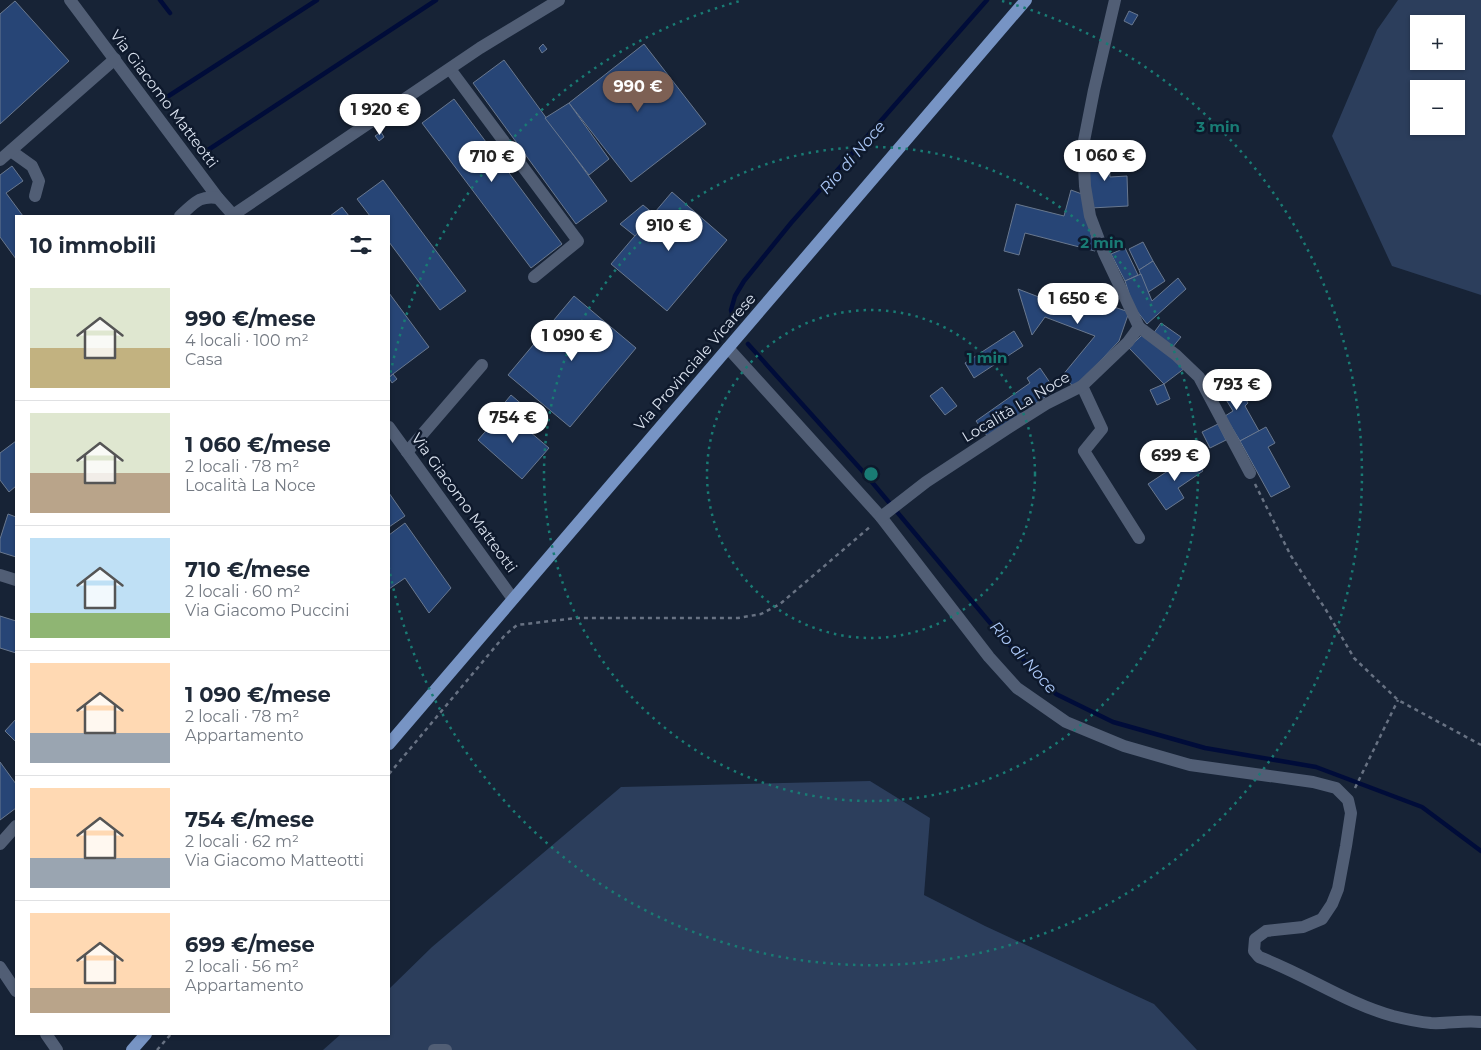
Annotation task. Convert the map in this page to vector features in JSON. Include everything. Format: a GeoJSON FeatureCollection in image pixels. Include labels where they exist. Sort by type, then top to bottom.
{"type":"FeatureCollection","features":[{"type":"Feature","properties":{"kind":"main road","name":"Via Provinciale Vicarese"},"geometry":{"type":"LineString","coordinates":[[390,743],[1026,0]]}},
{"type":"Feature","properties":{"kind":"main road"},"geometry":{"type":"LineString","coordinates":[[132,1050],[145,1035]]}},
{"type":"Feature","properties":{"kind":"street","name":"Via Giacomo Matteotti"},"geometry":{"type":"LineString","coordinates":[[70,0],[218,198],[234,215]]}},
{"type":"Feature","properties":{"kind":"street"},"geometry":{"type":"LineString","coordinates":[[234,215],[487,43],[559,0]]}},
{"type":"Feature","properties":{"kind":"street"},"geometry":{"type":"LineString","coordinates":[[1115,0],[1083,146],[1085,186],[1090,216],[1104,253],[1139,327],[1176,355],[1199,377],[1250,473]]}},
{"type":"Feature","properties":{"kind":"street"},"geometry":{"type":"LineString","coordinates":[[0,160],[115,59]]}},
{"type":"Feature","properties":{"kind":"street"},"geometry":{"type":"LineString","coordinates":[[450,69],[578,241],[534,277]]}},
{"type":"Feature","properties":{"kind":"street"},"geometry":{"type":"LineString","coordinates":[[10,151],[32,166],[39,181],[35,196]]}},
{"type":"Feature","properties":{"kind":"street"},"geometry":{"type":"LineString","coordinates":[[181,215],[199,199],[206,196],[218,198]]}},
{"type":"Feature","properties":{"kind":"street","name":"Località La Noce"},"geometry":{"type":"LineString","coordinates":[[889,512],[926,482],[1008,428],[1046,404],[1082,386],[1128,342],[1139,327]]}},
{"type":"Feature","properties":{"kind":"street"},"geometry":{"type":"LineString","coordinates":[[728,348],[889,512],[989,656],[1017,688],[1066,722],[1124,746],[1190,765],[1313,782],[1336,788],[1348,800],[1351,813],[1346,846],[1338,889],[1332,904],[1322,919],[1303,927],[1266,931],[1255,939],[1254,951],[1259,957],[1304,976],[1365,1007],[1395,1016],[1431,1023],[1461,1020],[1481,1022]]}},
{"type":"Feature","properties":{"kind":"street"},"geometry":{"type":"LineString","coordinates":[[407,452],[482,365]]}},
{"type":"Feature","properties":{"kind":"street"},"geometry":{"type":"LineString","coordinates":[[1082,386],[1102,429],[1084,451],[1139,538]]}},
{"type":"Feature","properties":{"kind":"street","name":"Via Giacomo Matteotti"},"geometry":{"type":"LineString","coordinates":[[390,428],[512,599]]}},
{"type":"Feature","properties":{"kind":"street"},"geometry":{"type":"LineString","coordinates":[[0,575],[15,580]]}},
{"type":"Feature","properties":{"kind":"street"},"geometry":{"type":"LineString","coordinates":[[0,844],[15,827]]}},
{"type":"Feature","properties":{"kind":"street"},"geometry":{"type":"LineString","coordinates":[[0,967],[15,990]]}},
{"type":"Feature","properties":{"kind":"street"},"geometry":{"type":"LineString","coordinates":[[47,1035],[57,1050]]}},
{"type":"Feature","properties":{"kind":"street"},"geometry":{"type":"LineString","coordinates":[[434,1050],[446,1050]]}},
{"type":"Feature","properties":{"kind":"path"},"geometry":{"type":"LineString","coordinates":[[1250,473],[1291,556],[1354,658],[1398,700],[1481,745]]}},
{"type":"Feature","properties":{"kind":"path"},"geometry":{"type":"LineString","coordinates":[[390,773],[505,635],[517,625],[576,618],[738,618],[761,614],[780,604],[889,512]]}},
{"type":"Feature","properties":{"kind":"path"},"geometry":{"type":"LineString","coordinates":[[1355,787],[1398,700]]}},
{"type":"Feature","properties":{"kind":"path"},"geometry":{"type":"LineString","coordinates":[[157,1050],[170,1035]]}},
{"type":"Feature","properties":{"kind":"shaded area"},"geometry":{"type":"Polygon","coordinates":[[[1398,0],[1481,0],[1481,295],[1392,266],[1332,136],[1377,30],[1398,0]]]}},
{"type":"Feature","properties":{"kind":"shaded area"},"geometry":{"type":"Polygon","coordinates":[[[870,781],[930,818],[924,895],[985,926],[1154,1004],[1197,1050],[323,1050],[340,1035],[390,1035],[390,988],[432,947],[621,787],[870,781]]]}},
{"type":"Feature","properties":{"kind":"building"},"geometry":{"type":"Polygon","coordinates":[[[15,1],[69,61],[0,124],[0,14],[15,1]]]}},
{"type":"Feature","properties":{"kind":"building"},"geometry":{"type":"Polygon","coordinates":[[[1129,11],[1138,15],[1132,25],[1124,21],[1129,11]]]}},
{"type":"Feature","properties":{"kind":"building"},"geometry":{"type":"Polygon","coordinates":[[[543,44],[547,49],[542,53],[539,48],[543,44]]]}},
{"type":"Feature","properties":{"kind":"building"},"geometry":{"type":"Polygon","coordinates":[[[644,44],[706,124],[631,182],[569,103],[644,44]]]}},
{"type":"Feature","properties":{"kind":"building"},"geometry":{"type":"Polygon","coordinates":[[[504,60],[607,201],[576,224],[473,83],[504,60]]]}},
{"type":"Feature","properties":{"kind":"building"},"geometry":{"type":"Polygon","coordinates":[[[454,99],[562,244],[531,268],[422,123],[454,99]]]}},
{"type":"Feature","properties":{"kind":"building"},"geometry":{"type":"Polygon","coordinates":[[[569,103],[609,159],[589,175],[545,118],[569,103]]]}},
{"type":"Feature","properties":{"kind":"building"},"geometry":{"type":"Polygon","coordinates":[[[381,132],[384,137],[379,141],[375,136],[381,132]]]}},
{"type":"Feature","properties":{"kind":"building"},"geometry":{"type":"Polygon","coordinates":[[[1108,148],[1110,177],[1127,176],[1128,206],[1091,208],[1088,149],[1108,148]]]}},
{"type":"Feature","properties":{"kind":"building"},"geometry":{"type":"Polygon","coordinates":[[[12,166],[23,181],[6,193],[22,215],[15,215],[15,258],[0,237],[0,175],[12,166]]]}},
{"type":"Feature","properties":{"kind":"building"},"geometry":{"type":"Polygon","coordinates":[[[383,180],[466,291],[440,310],[390,243],[390,215],[369,215],[357,199],[383,180]]]}},
{"type":"Feature","properties":{"kind":"building"},"geometry":{"type":"Polygon","coordinates":[[[1071,190],[1082,194],[1095,251],[1025,233],[1019,255],[1004,251],[1016,204],[1064,216],[1071,190]]]}},
{"type":"Feature","properties":{"kind":"building"},"geometry":{"type":"Polygon","coordinates":[[[672,192],[727,240],[667,311],[611,264],[672,192]]]}},
{"type":"Feature","properties":{"kind":"building"},"geometry":{"type":"Polygon","coordinates":[[[643,205],[654,214],[635,236],[620,224],[643,205]]]}},
{"type":"Feature","properties":{"kind":"building"},"geometry":{"type":"Polygon","coordinates":[[[342,207],[348,215],[331,215],[342,207]]]}},
{"type":"Feature","properties":{"kind":"building"},"geometry":{"type":"Polygon","coordinates":[[[1143,242],[1153,261],[1139,270],[1129,249],[1143,242]]]}},
{"type":"Feature","properties":{"kind":"building"},"geometry":{"type":"Polygon","coordinates":[[[1125,248],[1138,275],[1125,281],[1111,254],[1125,248]]]}},
{"type":"Feature","properties":{"kind":"building"},"geometry":{"type":"Polygon","coordinates":[[[1153,261],[1165,281],[1147,293],[1139,270],[1153,261]]]}},
{"type":"Feature","properties":{"kind":"building"},"geometry":{"type":"Polygon","coordinates":[[[1141,274],[1152,301],[1178,278],[1186,289],[1147,324],[1133,306],[1125,281],[1141,274]]]}},
{"type":"Feature","properties":{"kind":"building"},"geometry":{"type":"Polygon","coordinates":[[[1049,285],[1129,312],[1119,341],[1075,388],[1062,376],[1095,336],[1045,317],[1032,335],[1018,289],[1044,299],[1049,285]]]}},
{"type":"Feature","properties":{"kind":"building"},"geometry":{"type":"Polygon","coordinates":[[[390,294],[429,347],[390,376],[390,294]]]}},
{"type":"Feature","properties":{"kind":"building"},"geometry":{"type":"Polygon","coordinates":[[[574,296],[636,348],[570,427],[508,375],[574,296]]]}},
{"type":"Feature","properties":{"kind":"building"},"geometry":{"type":"Polygon","coordinates":[[[1161,323],[1181,337],[1172,348],[1153,334],[1161,323]]]}},
{"type":"Feature","properties":{"kind":"building"},"geometry":{"type":"Polygon","coordinates":[[[1014,331],[1023,346],[974,378],[965,363],[1014,331]]]}},
{"type":"Feature","properties":{"kind":"building"},"geometry":{"type":"Polygon","coordinates":[[[1144,333],[1185,368],[1164,384],[1129,348],[1144,333]]]}},
{"type":"Feature","properties":{"kind":"building"},"geometry":{"type":"Polygon","coordinates":[[[1040,368],[1055,390],[988,437],[976,421],[1030,383],[1027,378],[1040,368]]]}},
{"type":"Feature","properties":{"kind":"building"},"geometry":{"type":"Polygon","coordinates":[[[393,374],[397,379],[392,383],[390,377],[393,374]]]}},
{"type":"Feature","properties":{"kind":"building"},"geometry":{"type":"Polygon","coordinates":[[[1225,376],[1236,393],[1241,391],[1248,403],[1245,406],[1259,431],[1240,441],[1225,416],[1233,411],[1215,382],[1225,376]]]}},
{"type":"Feature","properties":{"kind":"building"},"geometry":{"type":"Polygon","coordinates":[[[1164,384],[1170,399],[1157,405],[1150,390],[1164,384]]]}},
{"type":"Feature","properties":{"kind":"building"},"geometry":{"type":"Polygon","coordinates":[[[942,387],[957,406],[945,415],[930,396],[942,387]]]}},
{"type":"Feature","properties":{"kind":"building"},"geometry":{"type":"Polygon","coordinates":[[[511,395],[537,417],[526,429],[501,407],[511,395]]]}},
{"type":"Feature","properties":{"kind":"building"},"geometry":{"type":"Polygon","coordinates":[[[504,410],[549,448],[522,479],[478,440],[504,410]]]}},
{"type":"Feature","properties":{"kind":"building"},"geometry":{"type":"Polygon","coordinates":[[[1218,424],[1226,440],[1210,448],[1202,432],[1218,424]]]}},
{"type":"Feature","properties":{"kind":"building"},"geometry":{"type":"Polygon","coordinates":[[[1266,427],[1275,443],[1268,447],[1290,487],[1271,497],[1240,441],[1266,427]]]}},
{"type":"Feature","properties":{"kind":"building"},"geometry":{"type":"Polygon","coordinates":[[[15,442],[15,487],[9,492],[0,480],[0,453],[15,442]]]}},
{"type":"Feature","properties":{"kind":"building"},"geometry":{"type":"Polygon","coordinates":[[[1192,455],[1203,471],[1178,488],[1184,498],[1166,510],[1148,484],[1192,455]]]}},
{"type":"Feature","properties":{"kind":"building"},"geometry":{"type":"Polygon","coordinates":[[[390,494],[405,516],[390,526],[390,494]]]}},
{"type":"Feature","properties":{"kind":"building"},"geometry":{"type":"Polygon","coordinates":[[[8,514],[15,517],[15,557],[0,552],[0,539],[8,514]]]}},
{"type":"Feature","properties":{"kind":"building"},"geometry":{"type":"Polygon","coordinates":[[[405,523],[451,588],[429,613],[405,578],[390,588],[390,534],[405,523]]]}},
{"type":"Feature","properties":{"kind":"building"},"geometry":{"type":"Polygon","coordinates":[[[0,616],[15,621],[15,653],[0,648],[0,616]]]}},
{"type":"Feature","properties":{"kind":"building"},"geometry":{"type":"Polygon","coordinates":[[[15,720],[15,741],[5,731],[15,720]]]}},
{"type":"Feature","properties":{"kind":"building"},"geometry":{"type":"Polygon","coordinates":[[[0,762],[15,783],[15,809],[0,820],[0,762]]]}},
{"type":"Feature","properties":{"kind":"waterway"},"geometry":{"type":"LineString","coordinates":[[160,0],[170,13]]}},
{"type":"Feature","properties":{"kind":"waterway"},"geometry":{"type":"LineString","coordinates":[[167,97],[317,0]]}},
{"type":"Feature","properties":{"kind":"waterway"},"geometry":{"type":"LineString","coordinates":[[208,150],[436,0]]}},
{"type":"Feature","properties":{"kind":"waterway","name":"Rio di Noce"},"geometry":{"type":"LineString","coordinates":[[734,320],[731,310],[735,296],[744,281],[791,223],[987,0]]}},
{"type":"Feature","properties":{"kind":"waterway","name":"Rio di Noce"},"geometry":{"type":"LineString","coordinates":[[748,344],[866,475],[1002,637],[1056,694],[1113,722],[1205,748],[1316,767],[1422,807],[1481,851]]}}]}
